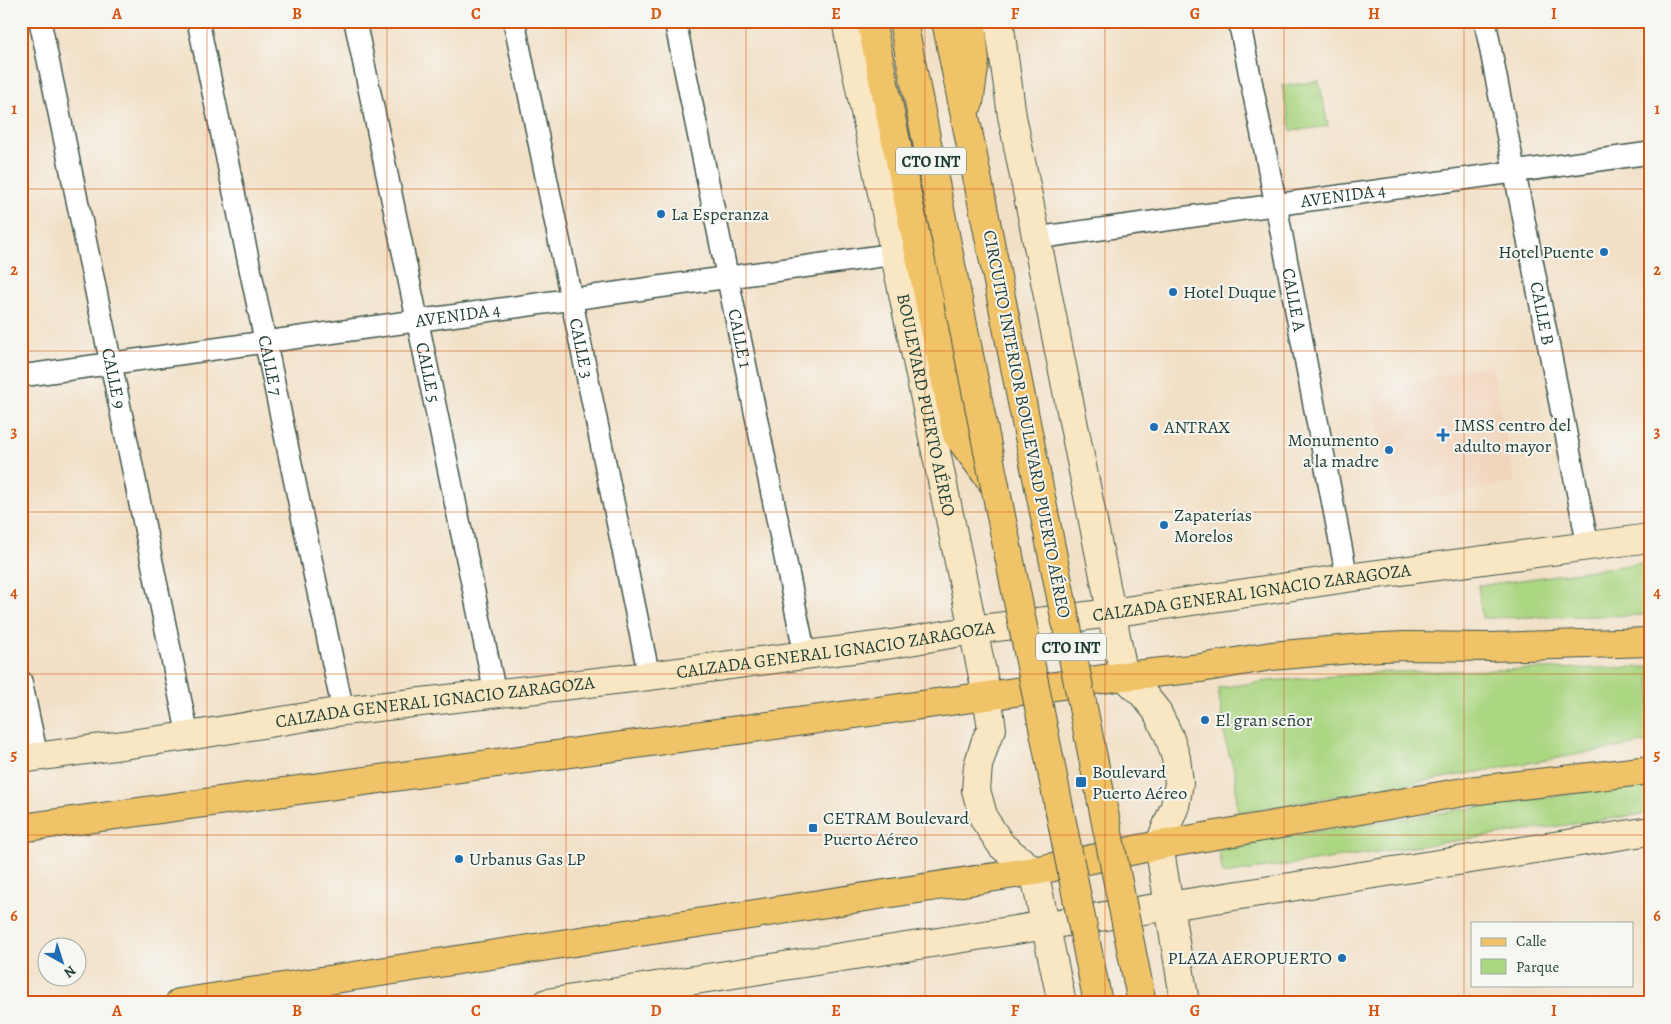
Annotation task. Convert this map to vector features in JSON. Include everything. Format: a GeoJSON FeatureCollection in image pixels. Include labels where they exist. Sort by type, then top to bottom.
{"type":"FeatureCollection","features":[{"type":"Feature","properties":{"kind":"main road","name":"BOULEVARD PUERTO AÉREO"},"geometry":{"type":"LineString","coordinates":[[846,21],[987,696],[992,729],[986,740],[978,766],[976,790],[984,819],[1002,846],[1034,871]]}},
{"type":"Feature","properties":{"kind":"main road"},"geometry":{"type":"LineString","coordinates":[[871,21],[957,434],[995,486]]}},
{"type":"Feature","properties":{"kind":"main road","name":"CTO INT"},"geometry":{"type":"LineString","coordinates":[[903,21],[1098,1003]]}},
{"type":"Feature","properties":{"kind":"main road","name":"CIRCUITO INTERIOR BOULEVARD PUERTO AÉREO"},"geometry":{"type":"LineString","coordinates":[[946,21],[1142,1003]]}},
{"type":"Feature","properties":{"kind":"main road"},"geometry":{"type":"LineString","coordinates":[[966,122],[975,62],[971,21]]}},
{"type":"Feature","properties":{"kind":"main road","name":"CTO INT"},"geometry":{"type":"LineString","coordinates":[[999,21],[1012,116],[1124,676],[1156,710],[1170,736],[1176,758],[1179,783],[1175,806],[1159,845]]}},
{"type":"Feature","properties":{"kind":"main road","name":"CALZADA GENERAL IGNACIO ZARAGOZA"},"geometry":{"type":"LineString","coordinates":[[29,758],[188,736],[343,711],[649,676],[892,644],[973,630],[1111,613],[1347,578],[1650,538]]}},
{"type":"Feature","properties":{"kind":"main road"},"geometry":{"type":"LineString","coordinates":[[21,828],[1124,676],[1201,668],[1271,656],[1404,646],[1490,647],[1648,641]]}},
{"type":"Feature","properties":{"kind":"main road"},"geometry":{"type":"LineString","coordinates":[[179,1003],[1034,871],[1159,845],[1469,791],[1650,770]]}},
{"type":"Feature","properties":{"kind":"main road"},"geometry":{"type":"LineString","coordinates":[[548,1003],[1650,831]]}},
{"type":"Feature","properties":{"kind":"main road"},"geometry":{"type":"LineString","coordinates":[[1159,845],[1185,1003]]}},
{"type":"Feature","properties":{"kind":"main road"},"geometry":{"type":"LineString","coordinates":[[1034,871],[1047,925],[1062,1003]]}},
{"type":"Feature","properties":{"kind":"street","name":"CALLE 9"},"geometry":{"type":"LineString","coordinates":[[40,21],[188,736]]}},
{"type":"Feature","properties":{"kind":"street","name":"CALLE 7"},"geometry":{"type":"LineString","coordinates":[[198,21],[343,711]]}},
{"type":"Feature","properties":{"kind":"street","name":"CALLE 5"},"geometry":{"type":"LineString","coordinates":[[355,21],[495,693]]}},
{"type":"Feature","properties":{"kind":"street","name":"CALLE 3"},"geometry":{"type":"LineString","coordinates":[[514,21],[649,676]]}},
{"type":"Feature","properties":{"kind":"street","name":"CALLE 1"},"geometry":{"type":"LineString","coordinates":[[675,21],[806,655]]}},
{"type":"Feature","properties":{"kind":"street","name":"CALLE A"},"geometry":{"type":"LineString","coordinates":[[1239,21],[1347,578]]}},
{"type":"Feature","properties":{"kind":"street","name":"CALLE B"},"geometry":{"type":"LineString","coordinates":[[1485,21],[1588,546]]}},
{"type":"Feature","properties":{"kind":"street","name":"AVENIDA 4"},"geometry":{"type":"LineString","coordinates":[[1036,238],[1650,152]]}},
{"type":"Feature","properties":{"kind":"street","name":"AVENIDA 4"},"geometry":{"type":"LineString","coordinates":[[21,376],[895,254]]}},
{"type":"Feature","properties":{"kind":"street"},"geometry":{"type":"LineString","coordinates":[[21,681],[29,758]]}},
{"type":"Feature","properties":{"kind":"shaded area","name":"IMSS centro del adulto mayor"},"geometry":{"type":"Polygon","coordinates":[[[1492,365],[1515,482],[1394,506],[1371,389],[1492,365]]]}},
{"type":"Feature","properties":{"kind":"green space"},"geometry":{"type":"Polygon","coordinates":[[[1319,81],[1328,126],[1291,131],[1282,86],[1319,81]]]}},
{"type":"Feature","properties":{"kind":"green space"},"geometry":{"type":"Polygon","coordinates":[[[1650,562],[1650,615],[1482,618],[1478,586],[1650,562]]]}},
{"type":"Feature","properties":{"kind":"green space"},"geometry":{"type":"Polygon","coordinates":[[[1650,667],[1650,742],[1239,813],[1235,772],[1226,744],[1218,688],[1268,681],[1389,672],[1650,667]]]}},
{"type":"Feature","properties":{"kind":"green space"},"geometry":{"type":"Polygon","coordinates":[[[1650,782],[1650,813],[1223,874],[1218,846],[1650,782]]]}},
{"type":"Feature","properties":{"kind":"place","name":"La Esperanza"},"geometry":{"type":"Point","coordinates":[661,214]}},
{"type":"Feature","properties":{"kind":"place","name":"Hotel Puente"},"geometry":{"type":"Point","coordinates":[1604,252]}},
{"type":"Feature","properties":{"kind":"place","name":"Hotel Duque"},"geometry":{"type":"Point","coordinates":[1173,292]}},
{"type":"Feature","properties":{"kind":"place","name":"ANTRAX"},"geometry":{"type":"Point","coordinates":[1154,427]}},
{"type":"Feature","properties":{"kind":"place","name":"IMSS centro del adulto mayor"},"geometry":{"type":"Point","coordinates":[1443,435]}},
{"type":"Feature","properties":{"kind":"place","name":"Monumento a la madre"},"geometry":{"type":"Point","coordinates":[1389,450]}},
{"type":"Feature","properties":{"kind":"place","name":"Zapaterías Morelos"},"geometry":{"type":"Point","coordinates":[1164,525]}},
{"type":"Feature","properties":{"kind":"place","name":"El gran señor"},"geometry":{"type":"Point","coordinates":[1205,720]}},
{"type":"Feature","properties":{"kind":"place","name":"Boulevard Puerto Aéreo"},"geometry":{"type":"Point","coordinates":[1081,782]}},
{"type":"Feature","properties":{"kind":"place","name":"CETRAM Boulevard Puerto Aéreo"},"geometry":{"type":"Point","coordinates":[813,828]}},
{"type":"Feature","properties":{"kind":"place","name":"Urbanus Gas LP"},"geometry":{"type":"Point","coordinates":[459,859]}},
{"type":"Feature","properties":{"kind":"place","name":"PLAZA AEROPUERTO"},"geometry":{"type":"Point","coordinates":[1342,958]}}]}
